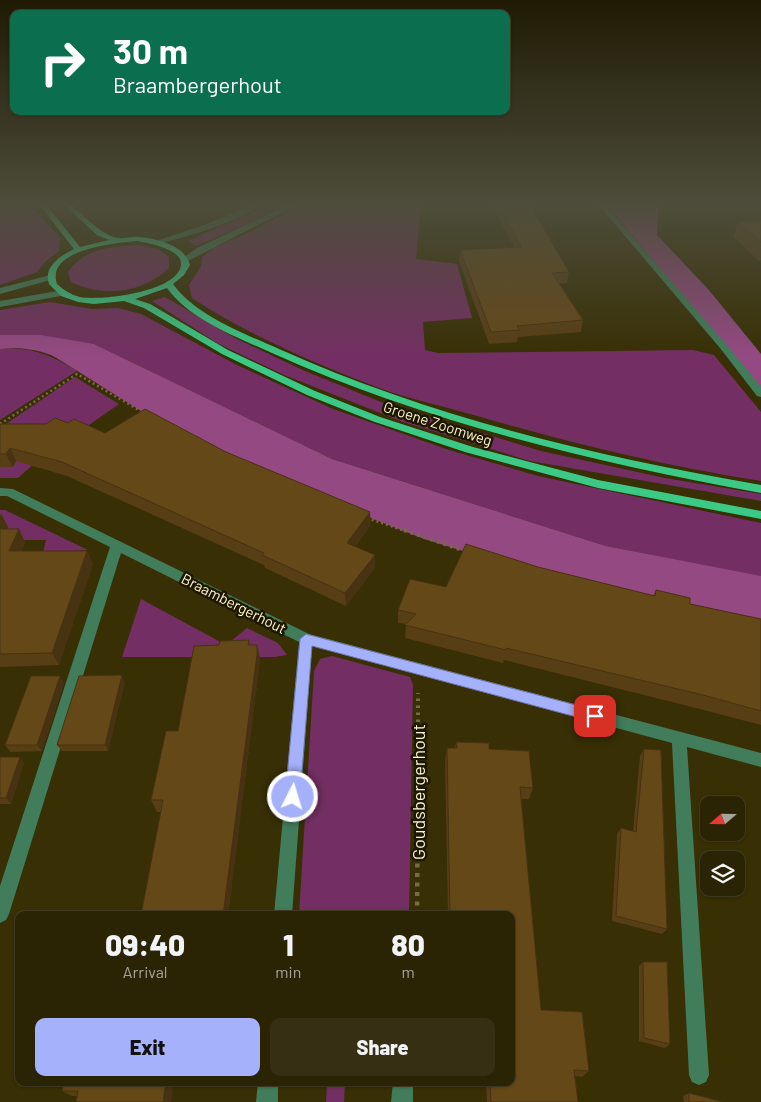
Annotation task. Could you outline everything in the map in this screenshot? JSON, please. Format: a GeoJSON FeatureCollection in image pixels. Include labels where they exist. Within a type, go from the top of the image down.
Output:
{"type":"FeatureCollection","features":[{"type":"Feature","properties":{"kind":"main road"},"geometry":{"type":"LineString","coordinates":[[71,254],[62,259],[54,268],[51,277],[53,286],[63,293],[80,299],[94,300],[126,299],[150,293],[169,284],[179,276],[184,268],[185,260],[182,254]]}},
{"type":"Feature","properties":{"kind":"main road","name":"Groene Zoomweg"},"geometry":{"type":"LineString","coordinates":[[169,284],[179,298],[228,329],[314,370],[419,409],[548,446],[671,474],[761,490]]}},
{"type":"Feature","properties":{"kind":"main road","name":"Groene Zoomweg"},"geometry":{"type":"LineString","coordinates":[[126,299],[147,306],[225,352],[312,393],[376,419],[469,450],[598,484],[761,515]]}},
{"type":"Feature","properties":{"kind":"street"},"geometry":{"type":"LineString","coordinates":[[185,260],[193,254]]}},
{"type":"Feature","properties":{"kind":"street"},"geometry":{"type":"LineString","coordinates":[[644,254],[761,394]]}},
{"type":"Feature","properties":{"kind":"street"},"geometry":{"type":"LineString","coordinates":[[0,291],[51,277]]}},
{"type":"Feature","properties":{"kind":"street"},"geometry":{"type":"LineString","coordinates":[[0,304],[63,293]]}},
{"type":"Feature","properties":{"kind":"street","name":"Braambergerhout"},"geometry":{"type":"LineString","coordinates":[[0,492],[9,492],[306,639],[761,760]]}},
{"type":"Feature","properties":{"kind":"street"},"geometry":{"type":"LineString","coordinates":[[0,914],[116,545]]}},
{"type":"Feature","properties":{"kind":"street"},"geometry":{"type":"LineString","coordinates":[[283,911],[306,639]]}},
{"type":"Feature","properties":{"kind":"street"},"geometry":{"type":"LineString","coordinates":[[679,738],[699,1074]]}},
{"type":"Feature","properties":{"kind":"street"},"geometry":{"type":"LineString","coordinates":[[267,1102],[268,1086]]}},
{"type":"Feature","properties":{"kind":"street"},"geometry":{"type":"LineString","coordinates":[[402,1086],[402,1102]]}},
{"type":"Feature","properties":{"kind":"path"},"geometry":{"type":"LineString","coordinates":[[0,424],[77,374],[148,415]]}},
{"type":"Feature","properties":{"kind":"path"},"geometry":{"type":"LineString","coordinates":[[363,516],[473,553]]}},
{"type":"Feature","properties":{"kind":"path","name":"Goudsbergerhout"},"geometry":{"type":"LineString","coordinates":[[418,669],[418,911]]}},
{"type":"Feature","properties":{"kind":"shaded area"},"geometry":{"type":"Polygon","coordinates":[[[0,254],[55,254],[37,272],[0,285],[0,254]]]}},
{"type":"Feature","properties":{"kind":"shaded area"},"geometry":{"type":"Polygon","coordinates":[[[88,254],[165,254],[169,257],[169,268],[159,276],[135,288],[110,291],[97,290],[71,282],[68,272],[88,254]]]}},
{"type":"Feature","properties":{"kind":"shaded area"},"geometry":{"type":"Polygon","coordinates":[[[205,254],[416,254],[416,259],[457,264],[472,318],[423,322],[425,350],[438,353],[693,350],[714,355],[761,412],[761,481],[655,461],[585,445],[417,400],[379,388],[331,369],[260,337],[192,298],[189,285],[201,266],[202,257],[205,254]]]}},
{"type":"Feature","properties":{"kind":"shaded area"},"geometry":{"type":"Polygon","coordinates":[[[648,254],[675,254],[708,289],[761,354],[761,388],[648,254]]]}},
{"type":"Feature","properties":{"kind":"shaded area"},"geometry":{"type":"Polygon","coordinates":[[[165,297],[235,338],[305,371],[381,402],[541,451],[665,478],[761,494],[761,501],[530,461],[403,422],[284,375],[217,343],[152,301],[165,297]]]}},
{"type":"Feature","properties":{"kind":"shaded area"},"geometry":{"type":"Polygon","coordinates":[[[50,302],[92,309],[118,308],[141,314],[237,365],[333,409],[449,450],[538,476],[761,523],[761,577],[606,546],[332,459],[94,344],[0,335],[0,310],[50,302]]]}},
{"type":"Feature","properties":{"kind":"shaded area"},"geometry":{"type":"Polygon","coordinates":[[[0,335],[40,335],[94,344],[332,459],[606,546],[761,576],[761,626],[521,569],[424,539],[305,492],[149,416],[55,357],[28,349],[0,349],[0,335]]]}},
{"type":"Feature","properties":{"kind":"shaded area"},"geometry":{"type":"Polygon","coordinates":[[[0,349],[31,350],[59,360],[77,371],[0,420],[0,349]]]}},
{"type":"Feature","properties":{"kind":"shaded area"},"geometry":{"type":"Polygon","coordinates":[[[75,377],[119,404],[36,462],[18,478],[0,478],[0,428],[75,377]]]}},
{"type":"Feature","properties":{"kind":"shaded area"},"geometry":{"type":"Polygon","coordinates":[[[0,510],[5,510],[88,550],[43,553],[46,540],[0,540],[0,510]]]}},
{"type":"Feature","properties":{"kind":"shaded area"},"geometry":{"type":"Polygon","coordinates":[[[141,599],[226,645],[247,628],[278,643],[287,655],[275,657],[122,657],[141,599]]]}},
{"type":"Feature","properties":{"kind":"shaded area"},"geometry":{"type":"Polygon","coordinates":[[[332,656],[410,677],[413,685],[409,911],[299,911],[314,671],[320,659],[332,656]]]}},
{"type":"Feature","properties":{"kind":"shaded area"},"geometry":{"type":"Polygon","coordinates":[[[327,1086],[345,1086],[344,1102],[326,1102],[327,1086]]]}},
{"type":"Feature","properties":{"kind":"building"},"geometry":{"type":"Polygon","coordinates":[[[462,254],[559,254],[569,272],[552,273],[583,320],[517,326],[519,330],[491,332],[462,254]]]}},
{"type":"Feature","properties":{"kind":"building"},"geometry":{"type":"Polygon","coordinates":[[[145,409],[226,452],[370,512],[347,543],[375,555],[345,593],[262,555],[264,553],[62,462],[10,448],[6,454],[0,454],[0,424],[46,424],[55,418],[68,423],[74,419],[105,433],[145,409]]]}},
{"type":"Feature","properties":{"kind":"building"},"geometry":{"type":"Polygon","coordinates":[[[0,529],[19,529],[9,551],[87,551],[52,653],[0,654],[0,529]]]}},
{"type":"Feature","properties":{"kind":"building"},"geometry":{"type":"Polygon","coordinates":[[[466,544],[538,567],[655,596],[656,590],[690,598],[690,604],[761,619],[761,711],[703,695],[405,625],[416,614],[398,610],[410,579],[446,587],[466,544]]]}},
{"type":"Feature","properties":{"kind":"building"},"geometry":{"type":"Polygon","coordinates":[[[249,640],[248,645],[257,645],[224,911],[142,911],[163,800],[151,800],[166,731],[178,731],[194,646],[219,645],[220,641],[249,640]]]}},
{"type":"Feature","properties":{"kind":"building"},"geometry":{"type":"Polygon","coordinates":[[[122,675],[105,745],[57,745],[79,676],[122,675]]]}},
{"type":"Feature","properties":{"kind":"building"},"geometry":{"type":"Polygon","coordinates":[[[31,676],[60,676],[37,745],[5,745],[31,676]]]}},
{"type":"Feature","properties":{"kind":"building"},"geometry":{"type":"Polygon","coordinates":[[[456,742],[489,743],[489,749],[529,751],[533,788],[520,787],[541,1010],[582,1012],[589,1071],[574,1070],[578,1102],[491,1102],[490,1086],[515,1086],[515,911],[450,911],[447,748],[457,748],[456,742]]]}},
{"type":"Feature","properties":{"kind":"building"},"geometry":{"type":"Polygon","coordinates":[[[644,749],[661,750],[667,929],[616,916],[621,828],[636,832],[644,749]]]}},
{"type":"Feature","properties":{"kind":"building"},"geometry":{"type":"Polygon","coordinates":[[[0,757],[20,757],[6,798],[0,798],[0,757]]]}},
{"type":"Feature","properties":{"kind":"building"},"geometry":{"type":"Polygon","coordinates":[[[643,962],[667,962],[670,1044],[644,1038],[643,962]]]}},
{"type":"Feature","properties":{"kind":"building"},"geometry":{"type":"Polygon","coordinates":[[[63,1086],[165,1086],[163,1102],[76,1102],[78,1091],[62,1091],[63,1086]]]}},
{"type":"Feature","properties":{"kind":"building"},"geometry":{"type":"Polygon","coordinates":[[[689,1093],[723,1102],[689,1102],[689,1093]]]}},
{"type":"Feature","properties":{"kind":"route"},"geometry":{"type":"LineString","coordinates":[[293,797],[306,639],[595,716]]}}]}
